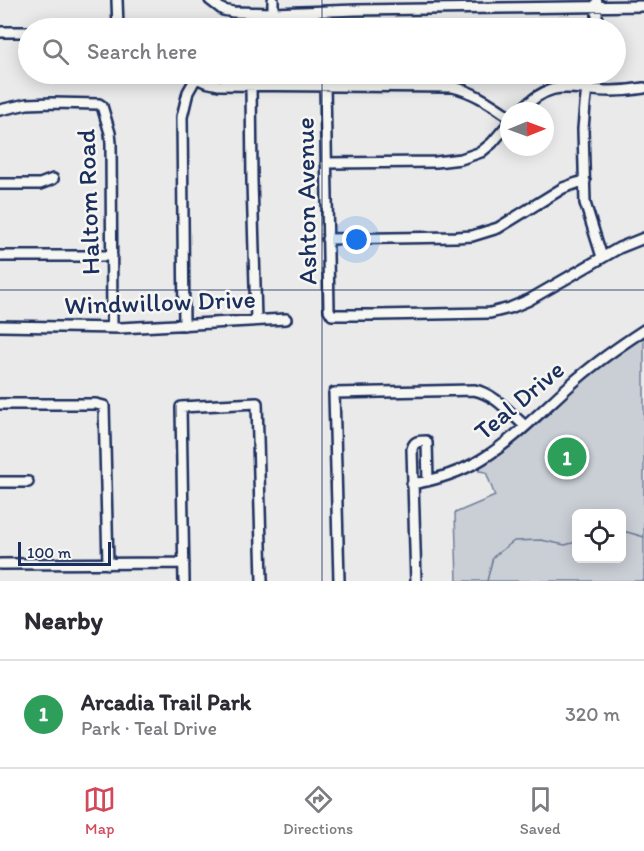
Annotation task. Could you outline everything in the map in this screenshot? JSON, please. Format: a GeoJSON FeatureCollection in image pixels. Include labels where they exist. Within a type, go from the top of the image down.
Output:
{"type":"FeatureCollection","features":[{"type":"Feature","properties":{"kind":"street"},"geometry":{"type":"LineString","coordinates":[[117,0],[118,18]]}},
{"type":"Feature","properties":{"kind":"street"},"geometry":{"type":"LineString","coordinates":[[210,0],[223,10],[273,13],[357,5],[597,3],[644,6]]}},
{"type":"Feature","properties":{"kind":"street"},"geometry":{"type":"LineString","coordinates":[[273,0],[273,13]]}},
{"type":"Feature","properties":{"kind":"street"},"geometry":{"type":"LineString","coordinates":[[0,32],[18,32]]}},
{"type":"Feature","properties":{"kind":"street"},"geometry":{"type":"LineString","coordinates":[[184,325],[182,117],[190,84]]}},
{"type":"Feature","properties":{"kind":"street"},"geometry":{"type":"LineString","coordinates":[[216,84],[453,87],[465,90],[500,110]]}},
{"type":"Feature","properties":{"kind":"street"},"geometry":{"type":"LineString","coordinates":[[589,84],[583,129],[586,208],[602,257],[644,238]]}},
{"type":"Feature","properties":{"kind":"street"},"geometry":{"type":"LineString","coordinates":[[251,85],[256,320]]}},
{"type":"Feature","properties":{"kind":"street","name":"Ashton Avenue"},"geometry":{"type":"LineString","coordinates":[[325,85],[329,310],[333,315],[490,313],[529,300],[602,257]]}},
{"type":"Feature","properties":{"kind":"street"},"geometry":{"type":"LineString","coordinates":[[529,102],[547,91],[569,87],[611,91],[644,88]]}},
{"type":"Feature","properties":{"kind":"street","name":"Haltom Road"},"geometry":{"type":"LineString","coordinates":[[0,110],[27,104],[52,103],[99,104],[102,106],[111,143],[112,328]]}},
{"type":"Feature","properties":{"kind":"street"},"geometry":{"type":"LineString","coordinates":[[326,163],[436,162],[461,159],[487,147],[500,134]]}},
{"type":"Feature","properties":{"kind":"street"},"geometry":{"type":"LineString","coordinates":[[0,184],[40,184],[53,179]]}},
{"type":"Feature","properties":{"kind":"street"},"geometry":{"type":"LineString","coordinates":[[327,239],[456,237],[478,234],[498,228],[562,188],[585,181]]}},
{"type":"Feature","properties":{"kind":"street"},"geometry":{"type":"LineString","coordinates":[[0,256],[112,256]]}},
{"type":"Feature","properties":{"kind":"street","name":"Windwillow Drive"},"geometry":{"type":"LineString","coordinates":[[0,326],[112,328],[286,319]]}},
{"type":"Feature","properties":{"kind":"street","name":"Teal Drive"},"geometry":{"type":"LineString","coordinates":[[412,484],[428,481],[481,460],[525,426],[578,378],[644,330]]}},
{"type":"Feature","properties":{"kind":"street"},"geometry":{"type":"LineString","coordinates":[[339,581],[334,393],[481,391],[496,400],[525,426]]}},
{"type":"Feature","properties":{"kind":"street"},"geometry":{"type":"LineString","coordinates":[[184,581],[181,407],[257,403],[262,581]]}},
{"type":"Feature","properties":{"kind":"street"},"geometry":{"type":"LineString","coordinates":[[0,404],[96,404],[104,406],[108,564]]}},
{"type":"Feature","properties":{"kind":"street"},"geometry":{"type":"LineString","coordinates":[[416,581],[412,484],[413,445],[420,441],[428,443],[428,481]]}},
{"type":"Feature","properties":{"kind":"street"},"geometry":{"type":"LineString","coordinates":[[0,482],[28,482]]}},
{"type":"Feature","properties":{"kind":"street"},"geometry":{"type":"LineString","coordinates":[[0,564],[184,563]]}},
{"type":"Feature","properties":{"kind":"shaded area"},"geometry":{"type":"Polygon","coordinates":[[[644,337],[644,581],[457,581],[455,513],[495,496],[486,472],[479,471],[478,465],[503,448],[619,351],[644,337]]]}},
{"type":"Feature","properties":{"kind":"waterway"},"geometry":{"type":"LineString","coordinates":[[626,532],[644,537]]}},
{"type":"Feature","properties":{"kind":"waterway"},"geometry":{"type":"LineString","coordinates":[[487,581],[493,557],[514,541],[541,540],[565,545],[572,543]]}},
{"type":"Feature","properties":{"kind":"place","name":"Arcadia Trail Park"},"geometry":{"type":"Point","coordinates":[567,457]}}]}
